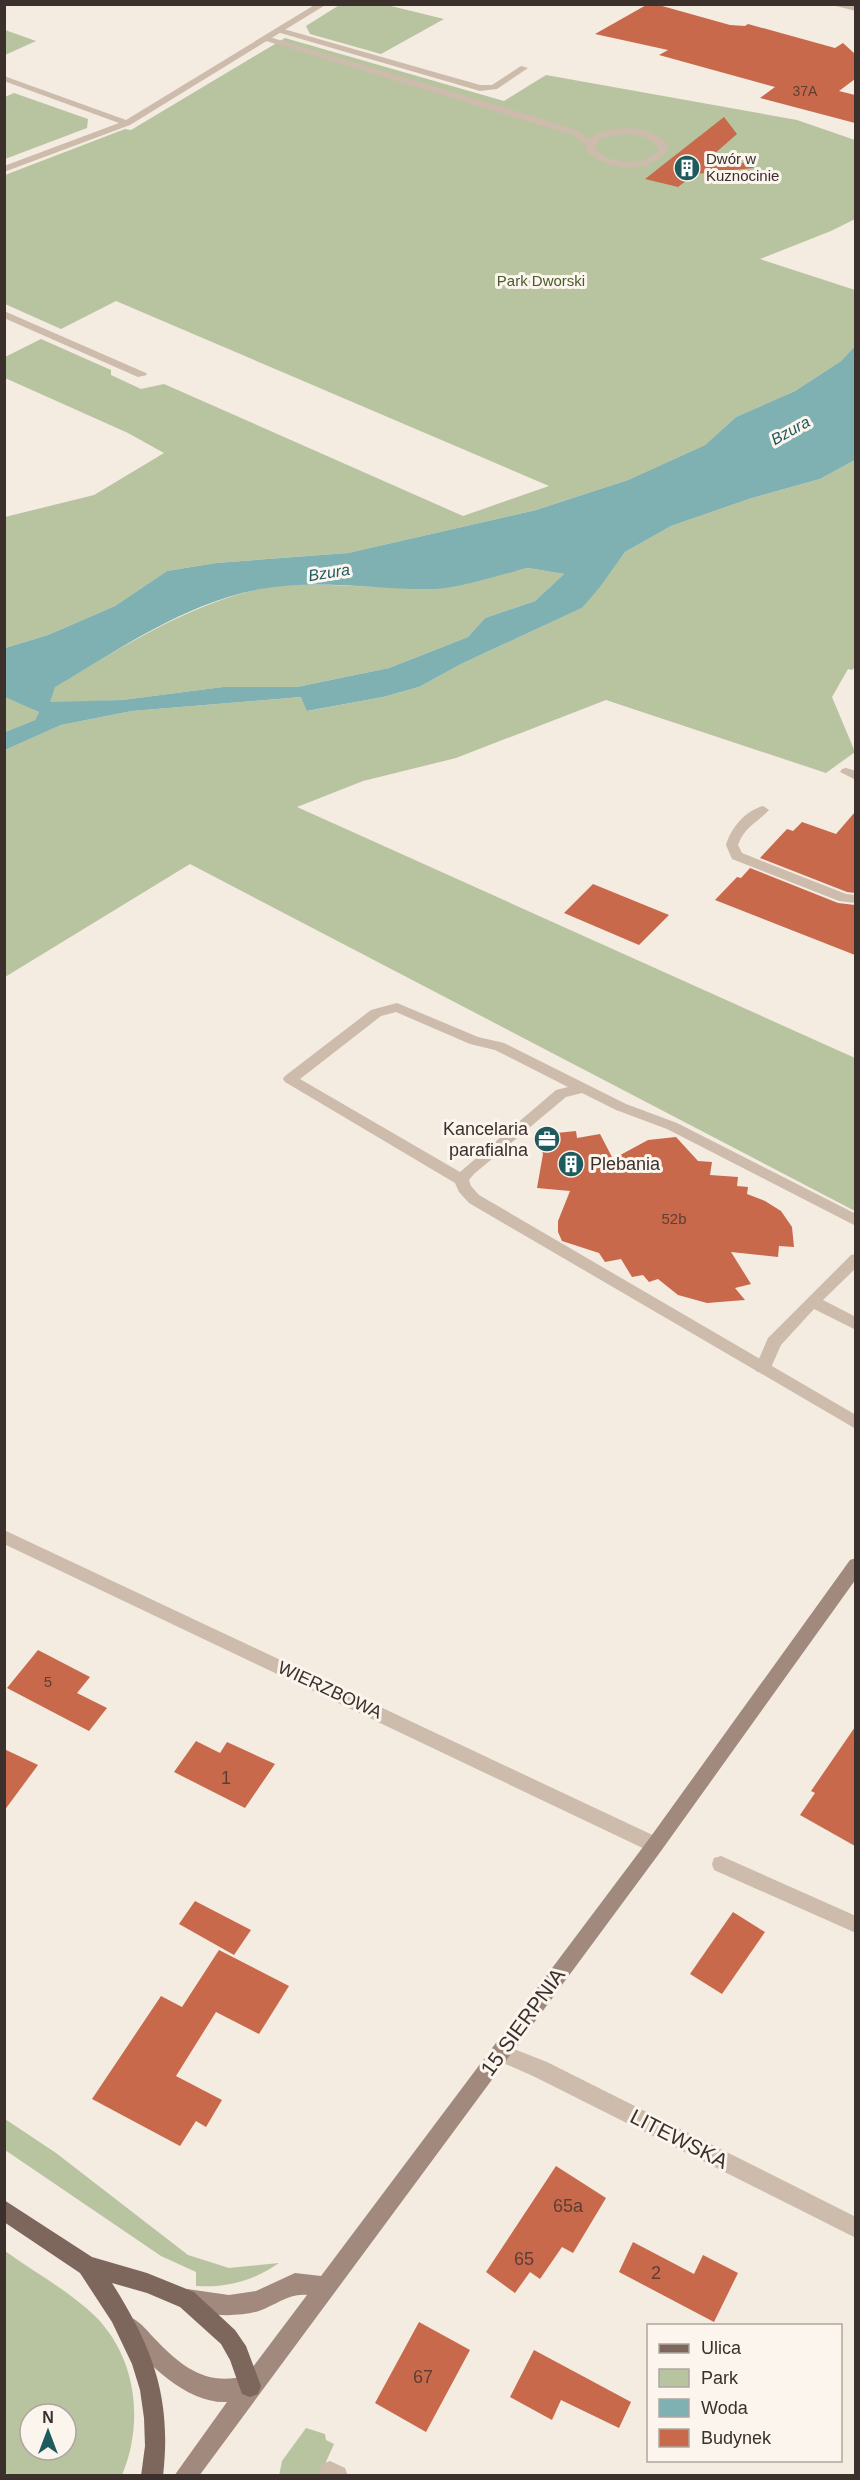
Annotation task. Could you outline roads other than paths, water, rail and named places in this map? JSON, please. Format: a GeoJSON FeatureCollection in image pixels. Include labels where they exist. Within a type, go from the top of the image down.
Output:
{"type":"FeatureCollection","features":[{"type":"Feature","properties":{"kind":"main road"},"geometry":{"type":"LineString","coordinates":[[4,2210],[87,2266],[147,2283],[187,2299],[228,2337],[238,2354],[250,2386]]}},
{"type":"Feature","properties":{"kind":"main road"},"geometry":{"type":"LineString","coordinates":[[87,2266],[132,2337],[148,2377],[155,2421],[152,2475]]}},
{"type":"Feature","properties":{"kind":"street"},"geometry":{"type":"LineString","coordinates":[[4,169],[127,123],[323,4]]}},
{"type":"Feature","properties":{"kind":"street"},"geometry":{"type":"LineString","coordinates":[[838,4],[855,9]]}},
{"type":"Feature","properties":{"kind":"street"},"geometry":{"type":"LineString","coordinates":[[280,30],[480,88],[494,87],[524,68]]}},
{"type":"Feature","properties":{"kind":"street"},"geometry":{"type":"LineString","coordinates":[[266,38],[578,134],[602,135],[625,131],[649,135],[663,144],[665,149],[655,159],[634,164],[600,158],[589,149],[590,144]]}},
{"type":"Feature","properties":{"kind":"street"},"geometry":{"type":"LineString","coordinates":[[4,78],[127,123]]}},
{"type":"Feature","properties":{"kind":"street"},"geometry":{"type":"LineString","coordinates":[[578,134],[590,144]]}},
{"type":"Feature","properties":{"kind":"street"},"geometry":{"type":"LineString","coordinates":[[590,144],[602,135]]}},
{"type":"Feature","properties":{"kind":"street"},"geometry":{"type":"LineString","coordinates":[[4,314],[142,375]]}},
{"type":"Feature","properties":{"kind":"street"},"geometry":{"type":"LineString","coordinates":[[763,810],[743,823],[735,833],[732,846],[737,856],[844,898],[855,899]]}},
{"type":"Feature","properties":{"kind":"street"},"geometry":{"type":"LineString","coordinates":[[855,1221],[672,1126],[621,1107],[499,1046],[476,1041],[397,1007],[376,1012],[290,1079],[462,1180],[464,1188],[474,1199],[855,1423]]}},
{"type":"Feature","properties":{"kind":"street"},"geometry":{"type":"LineString","coordinates":[[462,1180],[469,1170],[561,1093],[584,1088]]}},
{"type":"Feature","properties":{"kind":"street"},"geometry":{"type":"LineString","coordinates":[[763,1368],[774,1342],[855,1259]]}},
{"type":"Feature","properties":{"kind":"street"},"geometry":{"type":"LineString","coordinates":[[812,1301],[855,1324]]}},
{"type":"Feature","properties":{"kind":"street","name":"WIERZBOWA"},"geometry":{"type":"LineString","coordinates":[[4,1536],[655,1845]]}},
{"type":"Feature","properties":{"kind":"street","name":"15 SIERPNIA"},"geometry":{"type":"LineString","coordinates":[[185,2475],[655,1845],[855,1565]]}},
{"type":"Feature","properties":{"kind":"street"},"geometry":{"type":"LineString","coordinates":[[721,1864],[855,1925]]}},
{"type":"Feature","properties":{"kind":"street","name":"LITEWSKA"},"geometry":{"type":"LineString","coordinates":[[501,2053],[540,2068],[855,2228]]}},
{"type":"Feature","properties":{"kind":"street"},"geometry":{"type":"LineString","coordinates":[[187,2299],[229,2305],[257,2301],[296,2283],[326,2287]]}},
{"type":"Feature","properties":{"kind":"street"},"geometry":{"type":"LineString","coordinates":[[120,2316],[150,2350],[180,2375],[220,2392],[250,2386]]}},
{"type":"Feature","properties":{"kind":"water","name":"Bzura"},"geometry":{"type":"Polygon","coordinates":[[[855,346],[855,460],[820,479],[749,499],[671,526],[625,552],[582,608],[461,664],[419,687],[383,697],[307,711],[301,697],[132,711],[61,725],[5,750],[5,732],[35,720],[39,712],[5,697],[5,648],[48,635],[115,606],[167,571],[216,563],[348,553],[536,510],[628,480],[705,445],[736,417],[795,391],[841,361],[855,346]],[[528,568],[435,589],[309,584],[267,588],[238,594],[183,614],[157,627],[55,687],[50,702],[122,700],[223,687],[297,687],[389,668],[468,637],[485,618],[535,601],[564,574],[528,568]]]}},
{"type":"Feature","properties":{"kind":"place","name":"Dwór w Kuznocinie"},"geometry":{"type":"Point","coordinates":[687,168]}},
{"type":"Feature","properties":{"kind":"place","name":"Kancelaria parafialna"},"geometry":{"type":"Point","coordinates":[547,1139]}},
{"type":"Feature","properties":{"kind":"place","name":"Plebania"},"geometry":{"type":"Point","coordinates":[571,1164]}},
{"type":"Feature","properties":{"kind":"park label","name":"Park Dworski"},"geometry":{"type":"Point","coordinates":[541,281]}}]}
